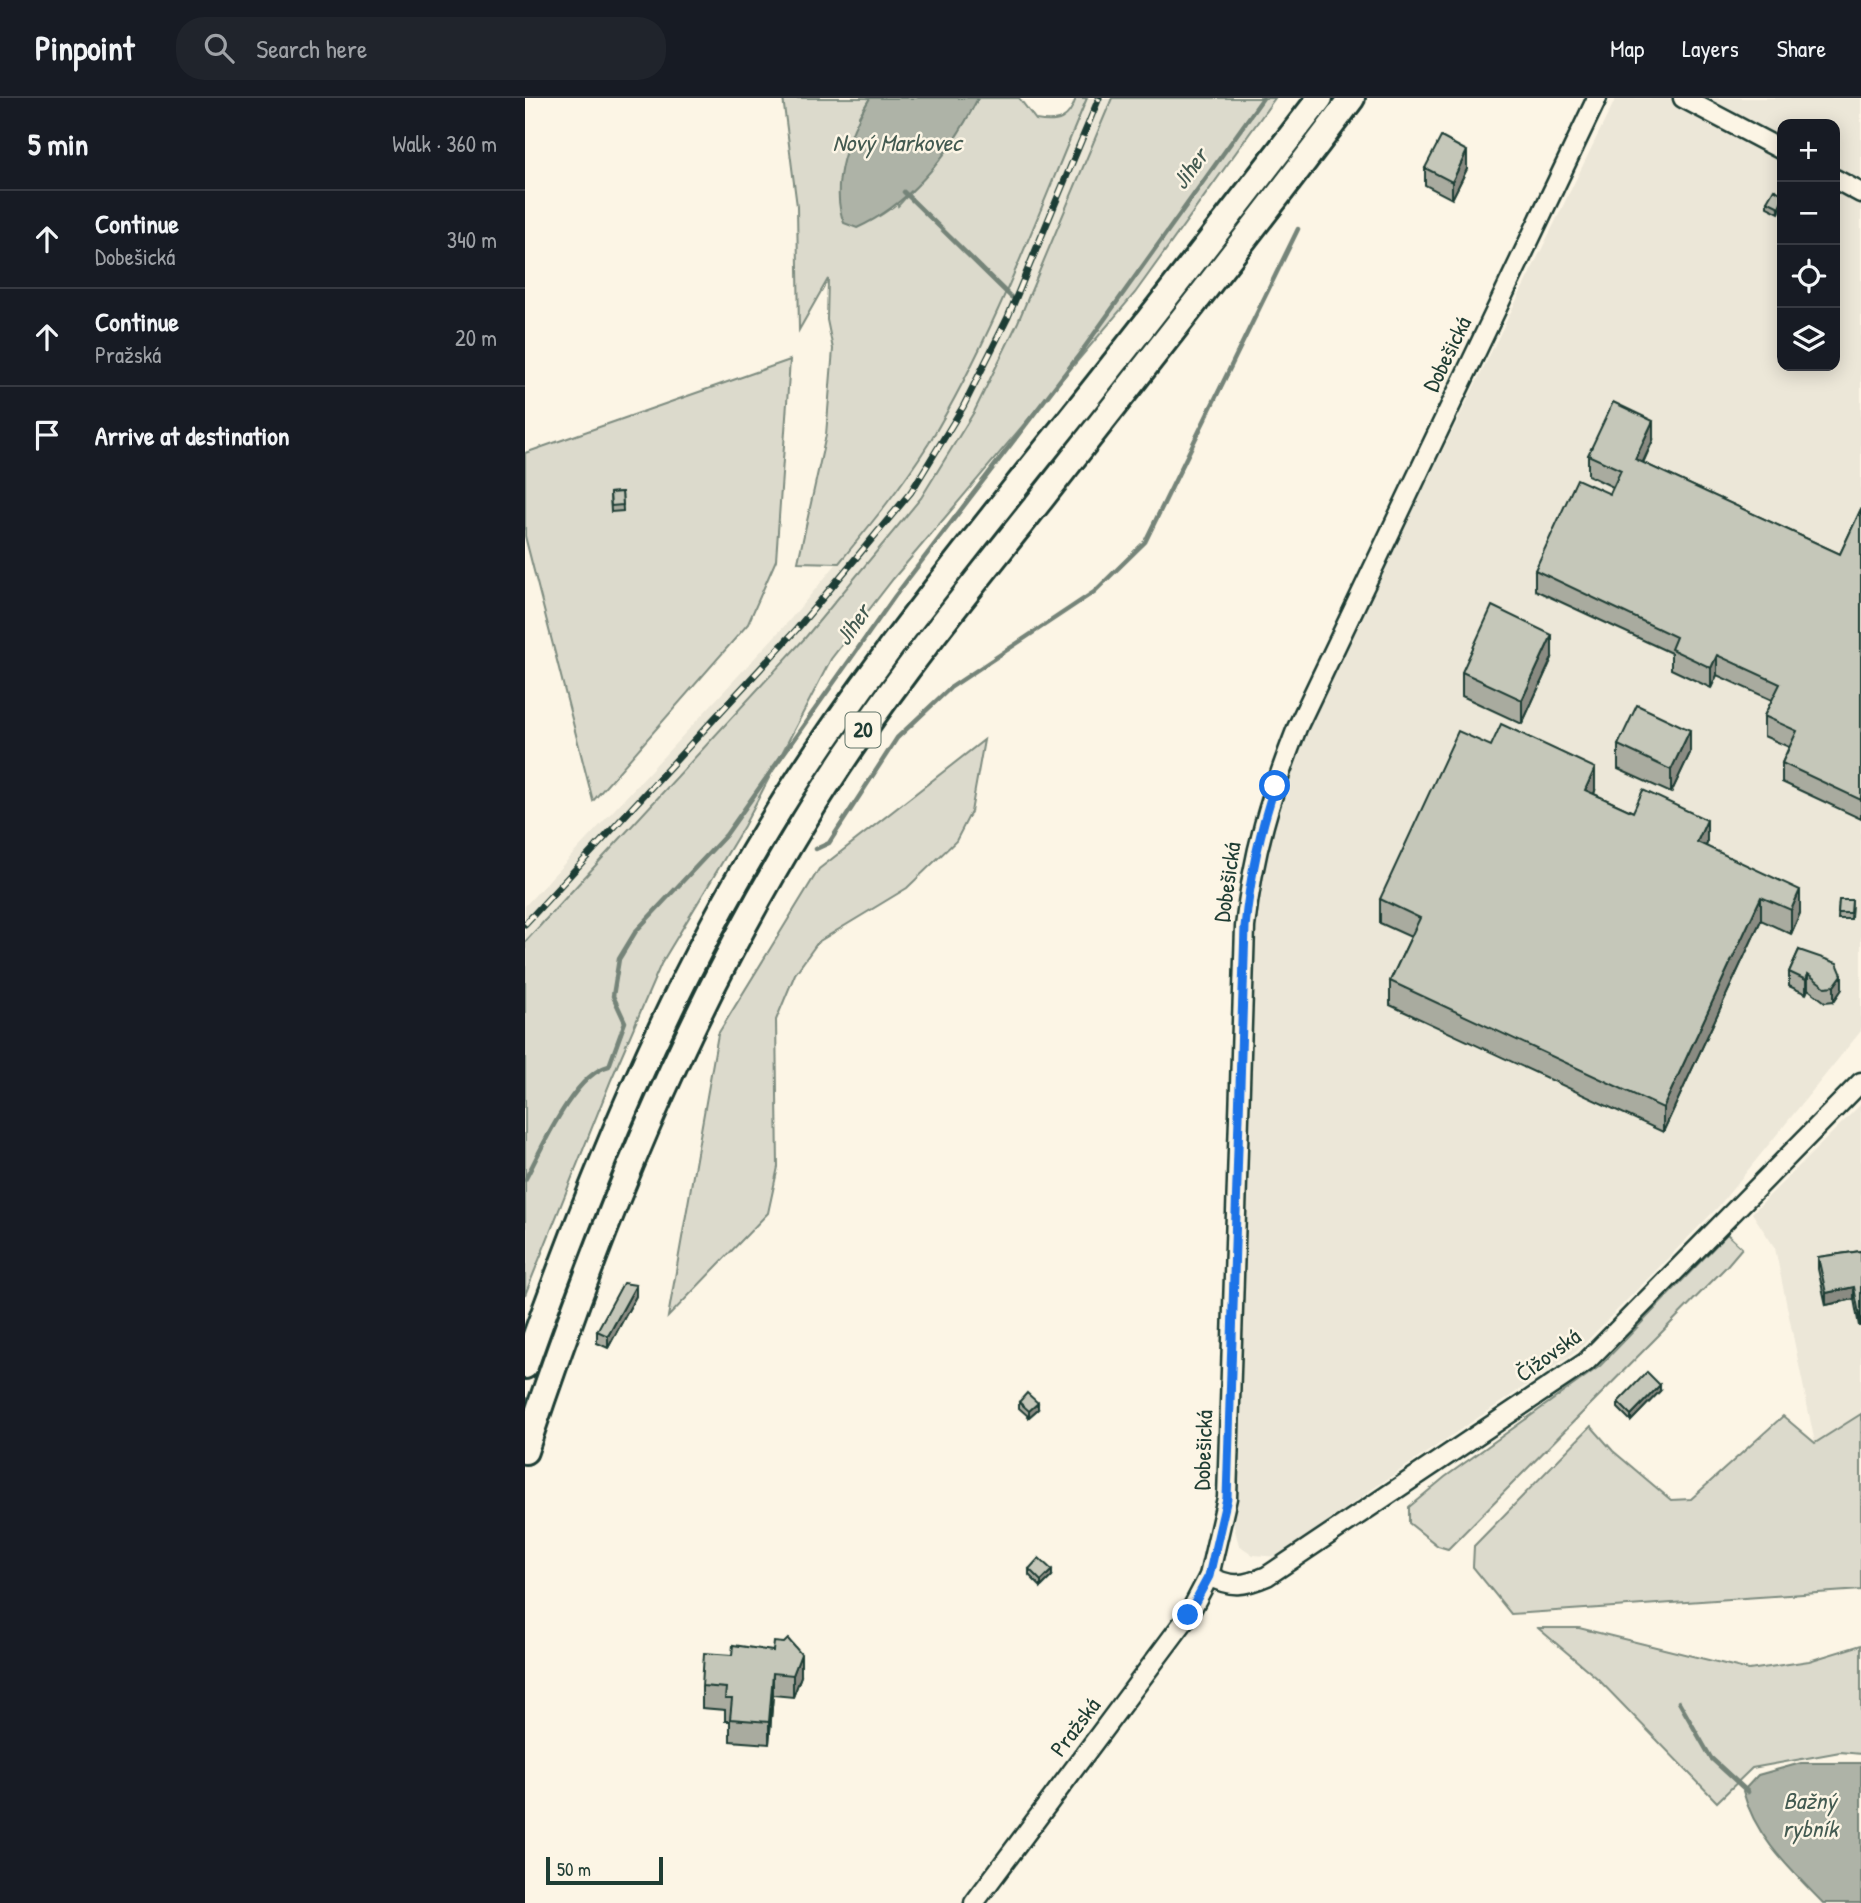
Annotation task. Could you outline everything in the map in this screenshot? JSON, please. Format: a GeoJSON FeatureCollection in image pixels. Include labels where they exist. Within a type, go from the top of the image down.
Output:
{"type":"FeatureCollection","features":[{"type":"Feature","properties":{"kind":"highway","name":"20"},"geometry":{"type":"LineString","coordinates":[[525,1366],[605,1152],[653,1043],[705,939],[768,828],[834,725],[902,632],[1163,302],[1320,98]]}},
{"type":"Feature","properties":{"kind":"highway","name":"20"},"geometry":{"type":"LineString","coordinates":[[525,1451],[628,1168],[671,1068],[732,946],[804,820],[856,740],[971,587],[1352,98]]}},
{"type":"Feature","properties":{"kind":"street","name":"Dobešická"},"geometry":{"type":"LineString","coordinates":[[1209,1576],[1227,1498],[1245,927],[1250,876],[1260,830],[1302,716],[1597,98]]}},
{"type":"Feature","properties":{"kind":"street"},"geometry":{"type":"LineString","coordinates":[[1683,98],[1777,147]]}},
{"type":"Feature","properties":{"kind":"street"},"geometry":{"type":"LineString","coordinates":[[1840,181],[1861,192]]}},
{"type":"Feature","properties":{"kind":"street","name":"Čížovská"},"geometry":{"type":"LineString","coordinates":[[1209,1576],[1226,1585],[1238,1586],[1275,1572],[1586,1362],[1861,1082]]}},
{"type":"Feature","properties":{"kind":"street","name":"Pražská"},"geometry":{"type":"LineString","coordinates":[[974,1903],[1168,1645],[1209,1576]]}},
{"type":"Feature","properties":{"kind":"shaded area"},"geometry":{"type":"Polygon","coordinates":[[[783,98],[870,98],[859,116],[898,206],[942,155],[978,98],[1019,98],[1036,120],[1056,121],[1066,116],[1076,98],[1087,98],[995,317],[952,402],[908,474],[839,563],[798,562],[826,435],[833,349],[827,320],[828,279],[799,330],[797,206],[783,98]]]}},
{"type":"Feature","properties":{"kind":"shaded area"},"geometry":{"type":"Polygon","coordinates":[[[1087,98],[1112,98],[1018,322],[974,412],[921,498],[805,638],[525,942],[525,906],[788,622],[902,485],[953,401],[997,312],[1087,98]]]}},
{"type":"Feature","properties":{"kind":"shaded area"},"geometry":{"type":"Polygon","coordinates":[[[1112,98],[1275,98],[1135,293],[893,579],[831,659],[744,826],[661,964],[611,1080],[525,1295],[525,942],[805,638],[921,498],[974,412],[1018,322],[1112,98]]]}},
{"type":"Feature","properties":{"kind":"shaded area"},"geometry":{"type":"Polygon","coordinates":[[[1616,98],[1861,98],[1861,1031],[1718,1207],[1577,1351],[1371,1490],[1279,1557],[1253,1555],[1239,1545],[1234,1527],[1253,928],[1259,874],[1269,833],[1307,733],[1351,637],[1616,98]]]}},
{"type":"Feature","properties":{"kind":"shaded area"},"geometry":{"type":"Polygon","coordinates":[[[790,360],[776,560],[748,624],[593,801],[525,536],[525,453],[790,360]]]}},
{"type":"Feature","properties":{"kind":"shaded area"},"geometry":{"type":"Polygon","coordinates":[[[984,740],[971,812],[956,841],[907,888],[818,942],[795,974],[776,1020],[778,1167],[768,1213],[668,1317],[718,1034],[819,869],[984,740]]]}},
{"type":"Feature","properties":{"kind":"shaded area"},"geometry":{"type":"Polygon","coordinates":[[[1861,1104],[1861,1414],[1815,1443],[1775,1248],[1752,1213],[1861,1104]]]}},
{"type":"Feature","properties":{"kind":"shaded area"},"geometry":{"type":"Polygon","coordinates":[[[1727,1234],[1742,1248],[1725,1268],[1448,1549],[1438,1546],[1409,1523],[1409,1507],[1445,1477],[1600,1366],[1727,1234]]]}},
{"type":"Feature","properties":{"kind":"shaded area"},"geometry":{"type":"Polygon","coordinates":[[[1861,1414],[1861,1590],[1511,1614],[1473,1567],[1474,1546],[1591,1426],[1613,1451],[1671,1500],[1691,1499],[1783,1416],[1815,1443],[1861,1414]]]}},
{"type":"Feature","properties":{"kind":"shaded area"},"geometry":{"type":"Polygon","coordinates":[[[1538,1628],[1579,1628],[1749,1670],[1809,1661],[1861,1645],[1861,1754],[1840,1752],[1752,1768],[1717,1802],[1597,1678],[1538,1628]]]}},
{"type":"Feature","properties":{"kind":"water","name":"Nový Markovec"},"geometry":{"type":"Polygon","coordinates":[[[870,98],[978,98],[956,137],[929,174],[896,204],[857,228],[844,223],[840,208],[840,176],[849,142],[870,98]]]}},
{"type":"Feature","properties":{"kind":"water","name":"Bažný rybník"},"geometry":{"type":"Polygon","coordinates":[[[1801,1763],[1861,1763],[1861,1903],[1823,1903],[1775,1852],[1749,1808],[1743,1791],[1758,1775],[1801,1763]]]}},
{"type":"Feature","properties":{"kind":"building"},"geometry":{"type":"Polygon","coordinates":[[[1441,137],[1467,151],[1452,182],[1425,168],[1441,137]]]}},
{"type":"Feature","properties":{"kind":"building"},"geometry":{"type":"Polygon","coordinates":[[[1774,189],[1777,191],[1777,206],[1767,201],[1774,189]]]}},
{"type":"Feature","properties":{"kind":"building"},"geometry":{"type":"Polygon","coordinates":[[[1613,402],[1653,421],[1635,459],[1840,554],[1861,509],[1861,800],[1782,763],[1797,731],[1764,716],[1780,684],[1717,655],[1711,668],[1671,649],[1676,637],[1535,570],[1577,479],[1610,494],[1621,470],[1588,455],[1613,402]]]}},
{"type":"Feature","properties":{"kind":"building"},"geometry":{"type":"Polygon","coordinates":[[[622,492],[623,505],[611,506],[610,493],[622,492]]]}},
{"type":"Feature","properties":{"kind":"building"},"geometry":{"type":"Polygon","coordinates":[[[1492,606],[1552,635],[1522,700],[1462,672],[1492,606]]]}},
{"type":"Feature","properties":{"kind":"building"},"geometry":{"type":"Polygon","coordinates":[[[1637,705],[1690,730],[1671,770],[1618,745],[1637,705]]]}},
{"type":"Feature","properties":{"kind":"building"},"geometry":{"type":"Polygon","coordinates":[[[1501,724],[1595,768],[1585,790],[1633,812],[1643,790],[1707,820],[1697,842],[1800,890],[1791,910],[1761,897],[1663,1108],[1390,981],[1420,918],[1380,899],[1458,731],[1491,746],[1501,724]]]}},
{"type":"Feature","properties":{"kind":"building"},"geometry":{"type":"Polygon","coordinates":[[[1839,900],[1852,900],[1851,913],[1838,913],[1839,900]]]}},
{"type":"Feature","properties":{"kind":"building"},"geometry":{"type":"Polygon","coordinates":[[[1799,950],[1837,963],[1842,975],[1834,986],[1825,987],[1808,974],[1806,980],[1789,972],[1799,950]]]}},
{"type":"Feature","properties":{"kind":"building"},"geometry":{"type":"Polygon","coordinates":[[[1861,1251],[1859,1314],[1854,1287],[1826,1293],[1818,1257],[1861,1251]]]}},
{"type":"Feature","properties":{"kind":"building"},"geometry":{"type":"Polygon","coordinates":[[[623,1283],[636,1285],[608,1336],[597,1331],[623,1283]]]}},
{"type":"Feature","properties":{"kind":"building"},"geometry":{"type":"Polygon","coordinates":[[[1647,1372],[1660,1385],[1631,1415],[1618,1402],[1647,1372]]]}},
{"type":"Feature","properties":{"kind":"building"},"geometry":{"type":"Polygon","coordinates":[[[1027,1393],[1038,1403],[1029,1411],[1019,1402],[1027,1393]]]}},
{"type":"Feature","properties":{"kind":"building"},"geometry":{"type":"Polygon","coordinates":[[[1039,1558],[1052,1570],[1041,1581],[1029,1569],[1039,1558]]]}},
{"type":"Feature","properties":{"kind":"building"},"geometry":{"type":"Polygon","coordinates":[[[788,1639],[801,1654],[793,1675],[773,1673],[769,1722],[730,1719],[732,1699],[725,1699],[726,1688],[702,1686],[704,1653],[732,1655],[733,1645],[773,1651],[774,1642],[784,1643],[788,1639]]]}},
{"type":"Feature","properties":{"kind":"waterway","name":"Jiher"},"geometry":{"type":"LineString","coordinates":[[525,1180],[572,1097],[596,1072],[609,1066],[625,1022],[613,996],[619,959],[636,931],[726,835],[895,596],[1079,355],[1263,98]]}},
{"type":"Feature","properties":{"kind":"waterway"},"geometry":{"type":"LineString","coordinates":[[904,192],[1011,297]]}},
{"type":"Feature","properties":{"kind":"waterway"},"geometry":{"type":"LineString","coordinates":[[816,849],[829,843],[897,738],[950,688],[1094,592],[1145,542],[1298,229]]}},
{"type":"Feature","properties":{"kind":"waterway"},"geometry":{"type":"LineString","coordinates":[[1679,1702],[1711,1758],[1748,1792]]}},
{"type":"Feature","properties":{"kind":"railway"},"geometry":{"type":"LineString","coordinates":[[525,924],[796,630],[911,492],[963,407],[1008,317],[1099,98]]}},
{"type":"Feature","properties":{"kind":"route"},"geometry":{"type":"LineString","coordinates":[[1188,1615],[1209,1576],[1227,1498],[1245,927],[1250,876],[1260,830],[1275,786]]}}]}
